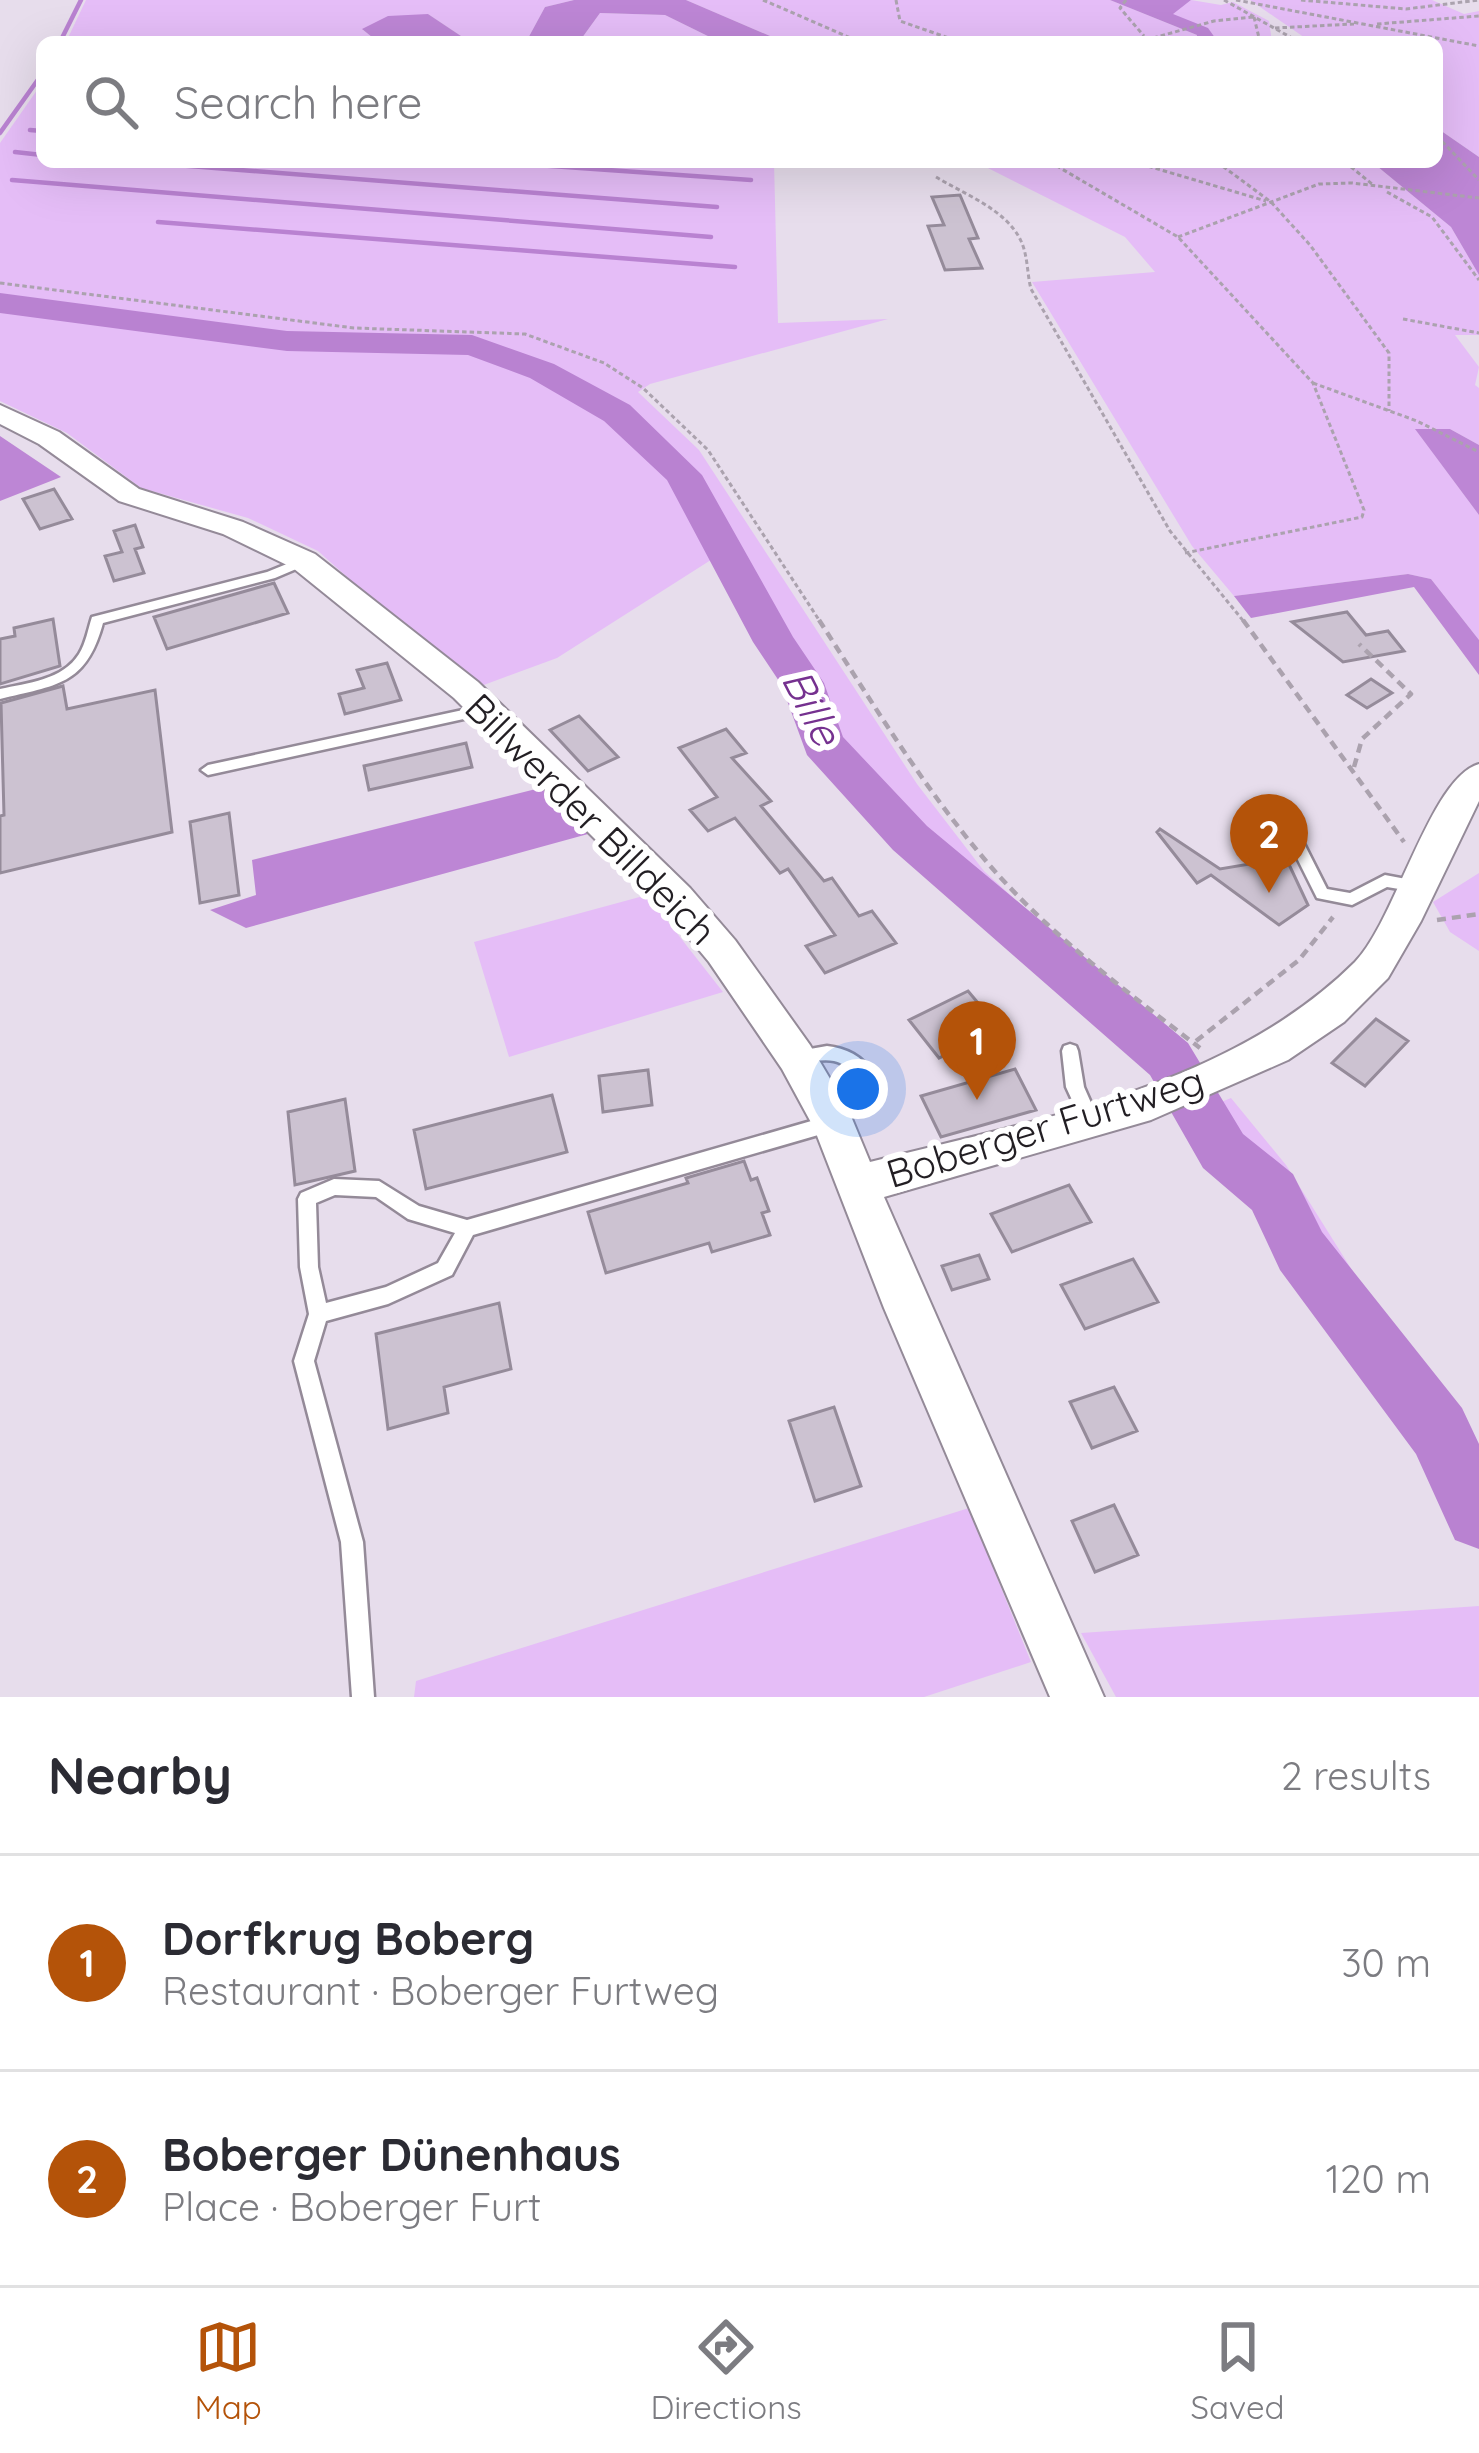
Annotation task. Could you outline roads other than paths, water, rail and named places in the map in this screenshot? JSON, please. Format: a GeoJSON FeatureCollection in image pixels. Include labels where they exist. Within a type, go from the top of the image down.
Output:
{"type":"FeatureCollection","features":[{"type":"Feature","properties":{"kind":"street","name":"Billwerder Billdeich"},"geometry":{"type":"LineString","coordinates":[[0,413],[49,438],[129,495],[233,528],[304,561],[487,710],[677,898],[722,951],[796,1058],[833,1122],[907,1308],[1078,1697]]}},
{"type":"Feature","properties":{"kind":"street","name":"Boberger Furtweg"},"geometry":{"type":"LineString","coordinates":[[860,1184],[1090,1121],[1162,1096],[1208,1065],[1299,1034],[1350,994],[1404,923],[1422,879],[1479,776]]}},
{"type":"Feature","properties":{"kind":"lane"},"geometry":{"type":"LineString","coordinates":[[0,694],[71,676],[90,653],[97,620],[271,575],[304,561]]}},
{"type":"Feature","properties":{"kind":"lane"},"geometry":{"type":"LineString","coordinates":[[208,770],[487,710]]}},
{"type":"Feature","properties":{"kind":"lane"},"geometry":{"type":"LineString","coordinates":[[1280,810],[1322,894],[1352,899],[1385,881],[1422,879]]}},
{"type":"Feature","properties":{"kind":"lane"},"geometry":{"type":"LineString","coordinates":[[1070,1051],[1075,1087],[1090,1121]]}},
{"type":"Feature","properties":{"kind":"lane"},"geometry":{"type":"LineString","coordinates":[[796,1058],[825,1052],[849,1056],[864,1072]]}},
{"type":"Feature","properties":{"kind":"lane"},"geometry":{"type":"LineString","coordinates":[[363,1697],[352,1542],[304,1361],[319,1314],[309,1267],[307,1199],[334,1187],[379,1189],[414,1213],[467,1228],[833,1122]]}},
{"type":"Feature","properties":{"kind":"lane"},"geometry":{"type":"LineString","coordinates":[[319,1314],[388,1294],[445,1269],[467,1228]]}},
{"type":"Feature","properties":{"kind":"waterway"},"geometry":{"type":"LineString","coordinates":[[63,36],[81,0]]}},
{"type":"Feature","properties":{"kind":"waterway"},"geometry":{"type":"LineString","coordinates":[[0,133],[36,82]]}},
{"type":"Feature","properties":{"kind":"waterway"},"geometry":{"type":"LineString","coordinates":[[30,130],[36,130]]}},
{"type":"Feature","properties":{"kind":"waterway"},"geometry":{"type":"LineString","coordinates":[[15,152],[36,154]]}},
{"type":"Feature","properties":{"kind":"waterway"},"geometry":{"type":"LineString","coordinates":[[215,168],[717,207]]}},
{"type":"Feature","properties":{"kind":"waterway"},"geometry":{"type":"LineString","coordinates":[[579,168],[751,180]]}},
{"type":"Feature","properties":{"kind":"waterway"},"geometry":{"type":"LineString","coordinates":[[12,180],[711,237]]}},
{"type":"Feature","properties":{"kind":"waterway"},"geometry":{"type":"LineString","coordinates":[[158,222],[735,267]]}},
{"type":"Feature","properties":{"kind":"waterway","name":"Bille"},"geometry":{"type":"LineString","coordinates":[[0,303],[287,341],[472,345],[542,371],[617,413],[683,475],[774,642],[802,683],[823,744],[910,838],[1169,1059],[1223,1151],[1273,1192],[1301,1251],[1439,1431],[1479,1516]]}},
{"type":"Feature","properties":{"kind":"place","name":"Boberger Dünenhaus"},"geometry":{"type":"Point","coordinates":[1269,893]}},
{"type":"Feature","properties":{"kind":"place","name":"Dorfkrug Boberg"},"geometry":{"type":"Point","coordinates":[977,1100]}}]}
